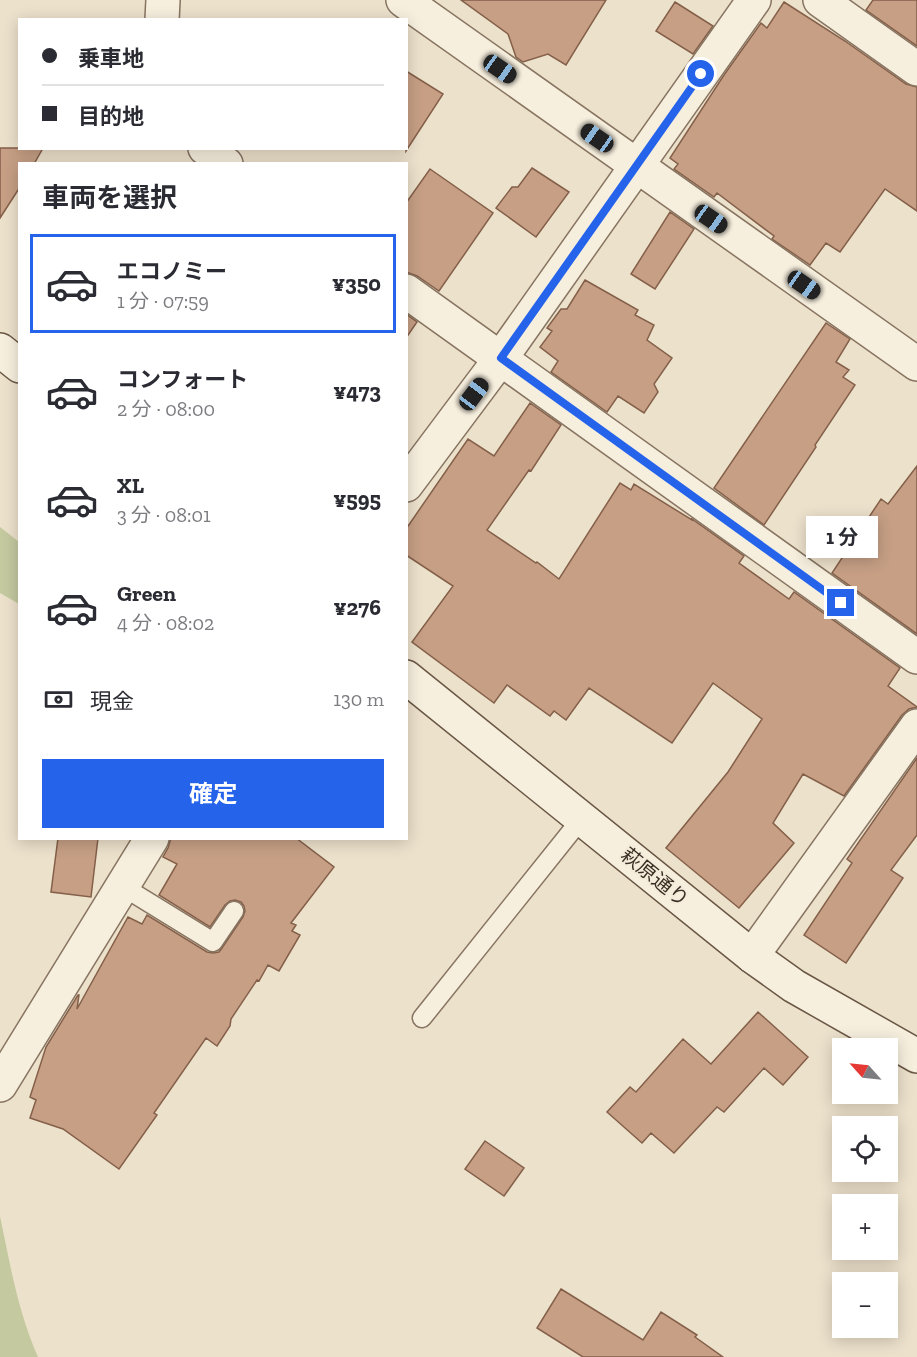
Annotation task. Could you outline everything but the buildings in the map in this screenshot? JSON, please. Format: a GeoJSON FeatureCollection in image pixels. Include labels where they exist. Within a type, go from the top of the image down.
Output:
{"type":"FeatureCollection","features":[{"type":"Feature","properties":{"kind":"street"},"geometry":{"type":"LineString","coordinates":[[162,18],[164,0]]}},
{"type":"Feature","properties":{"kind":"street"},"geometry":{"type":"LineString","coordinates":[[403,0],[917,364]]}},
{"type":"Feature","properties":{"kind":"street"},"geometry":{"type":"LineString","coordinates":[[408,482],[501,358],[754,0]]}},
{"type":"Feature","properties":{"kind":"street"},"geometry":{"type":"LineString","coordinates":[[820,0],[917,69]]}},
{"type":"Feature","properties":{"kind":"street"},"geometry":{"type":"LineString","coordinates":[[208,150],[223,162]]}},
{"type":"Feature","properties":{"kind":"street"},"geometry":{"type":"LineString","coordinates":[[408,292],[917,657]]}},
{"type":"Feature","properties":{"kind":"street"},"geometry":{"type":"LineString","coordinates":[[0,350],[18,364]]}},
{"type":"Feature","properties":{"kind":"street","name":"萩原通り"},"geometry":{"type":"LineString","coordinates":[[408,679],[752,956],[794,986],[917,1056]]}},
{"type":"Feature","properties":{"kind":"street"},"geometry":{"type":"LineString","coordinates":[[752,956],[917,726]]}},
{"type":"Feature","properties":{"kind":"street"},"geometry":{"type":"LineString","coordinates":[[0,1085],[151,840]]}},
{"type":"Feature","properties":{"kind":"lane"},"geometry":{"type":"LineString","coordinates":[[422,1018],[582,818]]}},
{"type":"Feature","properties":{"kind":"lane"},"geometry":{"type":"LineString","coordinates":[[122,886],[213,942],[234,911]]}},
{"type":"Feature","properties":{"kind":"green space"},"geometry":{"type":"Polygon","coordinates":[[[0,527],[18,541],[18,603],[0,593],[0,527]]]}},
{"type":"Feature","properties":{"kind":"green space"},"geometry":{"type":"Polygon","coordinates":[[[0,1216],[20,1305],[38,1357],[0,1357],[0,1216]]]}},
{"type":"Feature","properties":{"kind":"route"},"geometry":{"type":"LineString","coordinates":[[701,74],[501,358],[841,603]]}}]}
